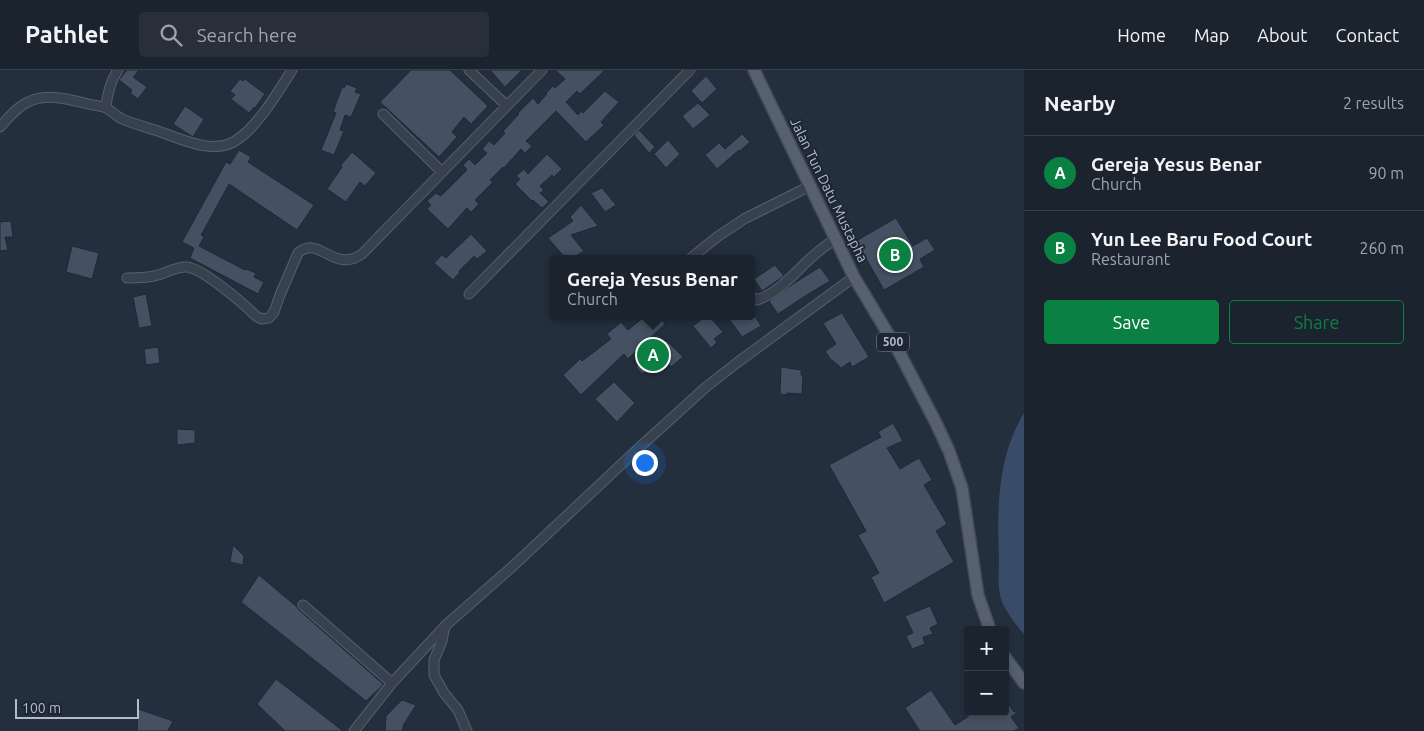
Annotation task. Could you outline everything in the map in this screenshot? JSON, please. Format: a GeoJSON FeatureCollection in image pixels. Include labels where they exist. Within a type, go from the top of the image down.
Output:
{"type":"FeatureCollection","features":[{"type":"Feature","properties":{"kind":"main road","name":"Jalan Tun Datu Mustapha"},"geometry":{"type":"LineString","coordinates":[[754,70],[854,277],[899,352],[936,423],[954,464],[962,488],[978,595],[989,626]]}},
{"type":"Feature","properties":{"kind":"main road"},"geometry":{"type":"LineString","coordinates":[[1009,662],[1024,683]]}},
{"type":"Feature","properties":{"kind":"street"},"geometry":{"type":"LineString","coordinates":[[106,108],[108,89],[118,70]]}},
{"type":"Feature","properties":{"kind":"street"},"geometry":{"type":"LineString","coordinates":[[0,127],[26,103],[39,98],[57,98],[106,108],[121,119],[197,144],[219,146],[236,141],[256,122],[292,70]]}},
{"type":"Feature","properties":{"kind":"street"},"geometry":{"type":"LineString","coordinates":[[469,70],[507,106]]}},
{"type":"Feature","properties":{"kind":"street"},"geometry":{"type":"LineString","coordinates":[[127,278],[156,276],[179,268],[193,268],[214,282],[256,316],[261,319],[270,318],[298,253],[304,248],[309,247],[341,260],[355,258],[362,254],[542,70]]}},
{"type":"Feature","properties":{"kind":"street"},"geometry":{"type":"LineString","coordinates":[[469,294],[690,70]]}},
{"type":"Feature","properties":{"kind":"street"},"geometry":{"type":"LineString","coordinates":[[383,114],[442,172]]}},
{"type":"Feature","properties":{"kind":"street"},"geometry":{"type":"LineString","coordinates":[[694,255],[716,237],[744,219],[810,186]]}},
{"type":"Feature","properties":{"kind":"street"},"geometry":{"type":"LineString","coordinates":[[755,299],[757,300],[766,297],[835,239]]}},
{"type":"Feature","properties":{"kind":"street"},"geometry":{"type":"LineString","coordinates":[[357,730],[392,683],[445,626],[512,567],[642,445],[706,387],[854,277]]}},
{"type":"Feature","properties":{"kind":"street"},"geometry":{"type":"LineString","coordinates":[[303,605],[392,683]]}},
{"type":"Feature","properties":{"kind":"street"},"geometry":{"type":"LineString","coordinates":[[445,626],[442,641],[434,660],[434,675],[444,693],[458,710],[467,731]]}},
{"type":"Feature","properties":{"kind":"water"},"geometry":{"type":"Polygon","coordinates":[[[1024,413],[1024,634],[1009,615],[1000,597],[998,522],[1001,484],[1008,448],[1024,413]]]}},
{"type":"Feature","properties":{"kind":"building"},"geometry":{"type":"Polygon","coordinates":[[[127,70],[139,70],[133,77],[147,87],[138,99],[130,93],[132,90],[119,80],[127,70]]]}},
{"type":"Feature","properties":{"kind":"building"},"geometry":{"type":"Polygon","coordinates":[[[411,70],[450,70],[488,106],[471,124],[464,117],[452,132],[457,137],[439,157],[380,102],[411,70]]]}},
{"type":"Feature","properties":{"kind":"building"},"geometry":{"type":"Polygon","coordinates":[[[490,70],[522,70],[505,87],[490,70]]]}},
{"type":"Feature","properties":{"kind":"building"},"geometry":{"type":"Polygon","coordinates":[[[555,70],[605,70],[580,94],[577,91],[566,102],[578,115],[581,111],[583,113],[605,91],[619,102],[601,122],[604,125],[586,142],[556,111],[526,141],[532,146],[525,153],[521,149],[490,180],[493,182],[475,200],[479,204],[471,212],[467,208],[448,229],[427,209],[431,205],[427,201],[436,193],[441,196],[467,170],[463,165],[469,159],[475,165],[487,153],[482,149],[489,141],[494,145],[505,133],[503,131],[533,98],[538,104],[553,86],[555,88],[565,79],[555,70]]]}},
{"type":"Feature","properties":{"kind":"building"},"geometry":{"type":"Polygon","coordinates":[[[706,76],[717,89],[702,103],[691,91],[706,76]]]}},
{"type":"Feature","properties":{"kind":"building"},"geometry":{"type":"Polygon","coordinates":[[[240,79],[243,81],[245,79],[265,94],[249,113],[231,99],[235,95],[230,91],[240,79]]]}},
{"type":"Feature","properties":{"kind":"building"},"geometry":{"type":"Polygon","coordinates":[[[346,84],[357,88],[355,92],[361,94],[351,117],[345,115],[340,130],[344,131],[334,155],[321,150],[336,113],[333,112],[342,87],[344,88],[346,84]]]}},
{"type":"Feature","properties":{"kind":"building"},"geometry":{"type":"Polygon","coordinates":[[[698,103],[710,115],[693,129],[682,116],[698,103]]]}},
{"type":"Feature","properties":{"kind":"building"},"geometry":{"type":"Polygon","coordinates":[[[185,106],[204,119],[193,137],[173,124],[185,106]]]}},
{"type":"Feature","properties":{"kind":"building"},"geometry":{"type":"Polygon","coordinates":[[[639,130],[655,147],[649,153],[634,135],[639,130]]]}},
{"type":"Feature","properties":{"kind":"building"},"geometry":{"type":"Polygon","coordinates":[[[742,134],[750,142],[717,169],[705,155],[719,143],[725,149],[742,134]]]}},
{"type":"Feature","properties":{"kind":"building"},"geometry":{"type":"Polygon","coordinates":[[[668,140],[680,154],[666,168],[654,154],[668,140]]]}},
{"type":"Feature","properties":{"kind":"building"},"geometry":{"type":"Polygon","coordinates":[[[239,150],[251,157],[248,162],[314,205],[297,230],[229,184],[201,235],[204,237],[199,246],[245,270],[256,273],[254,277],[264,282],[258,294],[190,258],[194,248],[182,242],[226,162],[230,164],[239,150]]]}},
{"type":"Feature","properties":{"kind":"building"},"geometry":{"type":"Polygon","coordinates":[[[352,152],[376,173],[365,186],[360,182],[346,202],[327,189],[342,167],[341,165],[352,152]]]}},
{"type":"Feature","properties":{"kind":"building"},"geometry":{"type":"Polygon","coordinates":[[[547,154],[562,169],[540,186],[544,190],[540,193],[549,202],[542,208],[515,184],[520,179],[516,176],[524,169],[528,174],[547,154]]]}},
{"type":"Feature","properties":{"kind":"building"},"geometry":{"type":"Polygon","coordinates":[[[602,188],[616,205],[605,212],[591,193],[602,188]]]}},
{"type":"Feature","properties":{"kind":"building"},"geometry":{"type":"Polygon","coordinates":[[[581,205],[598,226],[571,235],[584,251],[578,255],[563,255],[548,238],[573,221],[570,217],[581,205]]]}},
{"type":"Feature","properties":{"kind":"building"},"geometry":{"type":"Polygon","coordinates":[[[896,218],[913,246],[927,238],[935,250],[920,259],[924,267],[884,290],[856,241],[896,218]]]}},
{"type":"Feature","properties":{"kind":"building"},"geometry":{"type":"Polygon","coordinates":[[[11,221],[13,237],[5,237],[8,250],[0,251],[0,222],[11,221]]]}},
{"type":"Feature","properties":{"kind":"building"},"geometry":{"type":"Polygon","coordinates":[[[471,234],[487,251],[477,259],[474,256],[453,280],[434,263],[442,255],[446,258],[471,234]]]}},
{"type":"Feature","properties":{"kind":"building"},"geometry":{"type":"Polygon","coordinates":[[[72,246],[99,253],[92,279],[66,272],[72,246]]]}},
{"type":"Feature","properties":{"kind":"building"},"geometry":{"type":"Polygon","coordinates":[[[775,265],[784,276],[762,291],[755,278],[775,265]]]}},
{"type":"Feature","properties":{"kind":"building"},"geometry":{"type":"Polygon","coordinates":[[[820,267],[830,281],[778,314],[769,301],[820,267]]]}},
{"type":"Feature","properties":{"kind":"building"},"geometry":{"type":"Polygon","coordinates":[[[146,294],[152,326],[139,328],[133,297],[146,294]]]}},
{"type":"Feature","properties":{"kind":"building"},"geometry":{"type":"Polygon","coordinates":[[[842,313],[869,357],[852,367],[850,362],[841,368],[831,360],[825,351],[836,344],[823,323],[842,313]]]}},
{"type":"Feature","properties":{"kind":"building"},"geometry":{"type":"Polygon","coordinates":[[[755,316],[761,326],[742,337],[730,320],[755,320],[755,316]]]}},
{"type":"Feature","properties":{"kind":"building"},"geometry":{"type":"Polygon","coordinates":[[[640,320],[662,320],[665,324],[628,359],[624,354],[581,395],[563,375],[580,359],[582,361],[611,339],[607,334],[621,322],[628,330],[640,320]]]}},
{"type":"Feature","properties":{"kind":"building"},"geometry":{"type":"Polygon","coordinates":[[[701,320],[712,320],[723,332],[714,339],[717,342],[711,348],[693,326],[701,320]]]}},
{"type":"Feature","properties":{"kind":"building"},"geometry":{"type":"Polygon","coordinates":[[[666,340],[683,357],[671,367],[665,359],[642,374],[636,367],[666,340]]]}},
{"type":"Feature","properties":{"kind":"building"},"geometry":{"type":"Polygon","coordinates":[[[158,347],[160,363],[146,365],[144,349],[158,347]]]}},
{"type":"Feature","properties":{"kind":"building"},"geometry":{"type":"Polygon","coordinates":[[[781,367],[801,370],[801,375],[803,375],[802,394],[780,394],[781,367]]]}},
{"type":"Feature","properties":{"kind":"building"},"geometry":{"type":"Polygon","coordinates":[[[614,382],[635,403],[617,422],[595,399],[614,382]]]}},
{"type":"Feature","properties":{"kind":"building"},"geometry":{"type":"Polygon","coordinates":[[[893,423],[903,441],[887,448],[900,469],[919,458],[932,480],[924,485],[947,524],[936,531],[954,562],[884,603],[871,577],[879,573],[858,535],[866,531],[829,465],[881,437],[878,432],[893,423]]]}},
{"type":"Feature","properties":{"kind":"building"},"geometry":{"type":"Polygon","coordinates":[[[177,429],[195,430],[195,443],[177,445],[177,429]]]}},
{"type":"Feature","properties":{"kind":"building"},"geometry":{"type":"Polygon","coordinates":[[[233,545],[244,556],[243,565],[230,562],[233,545]]]}},
{"type":"Feature","properties":{"kind":"building"},"geometry":{"type":"Polygon","coordinates":[[[259,575],[383,684],[382,686],[366,701],[241,602],[259,575]]]}},
{"type":"Feature","properties":{"kind":"building"},"geometry":{"type":"Polygon","coordinates":[[[930,606],[938,624],[930,628],[933,634],[923,637],[925,644],[912,649],[906,636],[913,633],[905,616],[930,606]]]}},
{"type":"Feature","properties":{"kind":"building"},"geometry":{"type":"Polygon","coordinates":[[[276,679],[343,731],[285,731],[257,704],[276,679]]]}},
{"type":"Feature","properties":{"kind":"building"},"geometry":{"type":"Polygon","coordinates":[[[931,690],[955,725],[969,716],[1009,716],[1009,705],[1014,712],[1018,712],[1011,717],[1019,728],[1014,731],[920,731],[905,708],[931,690]]]}},
{"type":"Feature","properties":{"kind":"building"},"geometry":{"type":"Polygon","coordinates":[[[402,700],[416,705],[404,724],[402,731],[385,731],[386,716],[402,700]]]}},
{"type":"Feature","properties":{"kind":"building"},"geometry":{"type":"Polygon","coordinates":[[[138,709],[173,721],[168,731],[137,731],[138,709]]]}},
{"type":"Feature","properties":{"kind":"place","name":"Yun Lee Baru Food Court"},"geometry":{"type":"Point","coordinates":[895,255]}},
{"type":"Feature","properties":{"kind":"place","name":"Gereja Yesus Benar"},"geometry":{"type":"Point","coordinates":[653,355]}}]}
